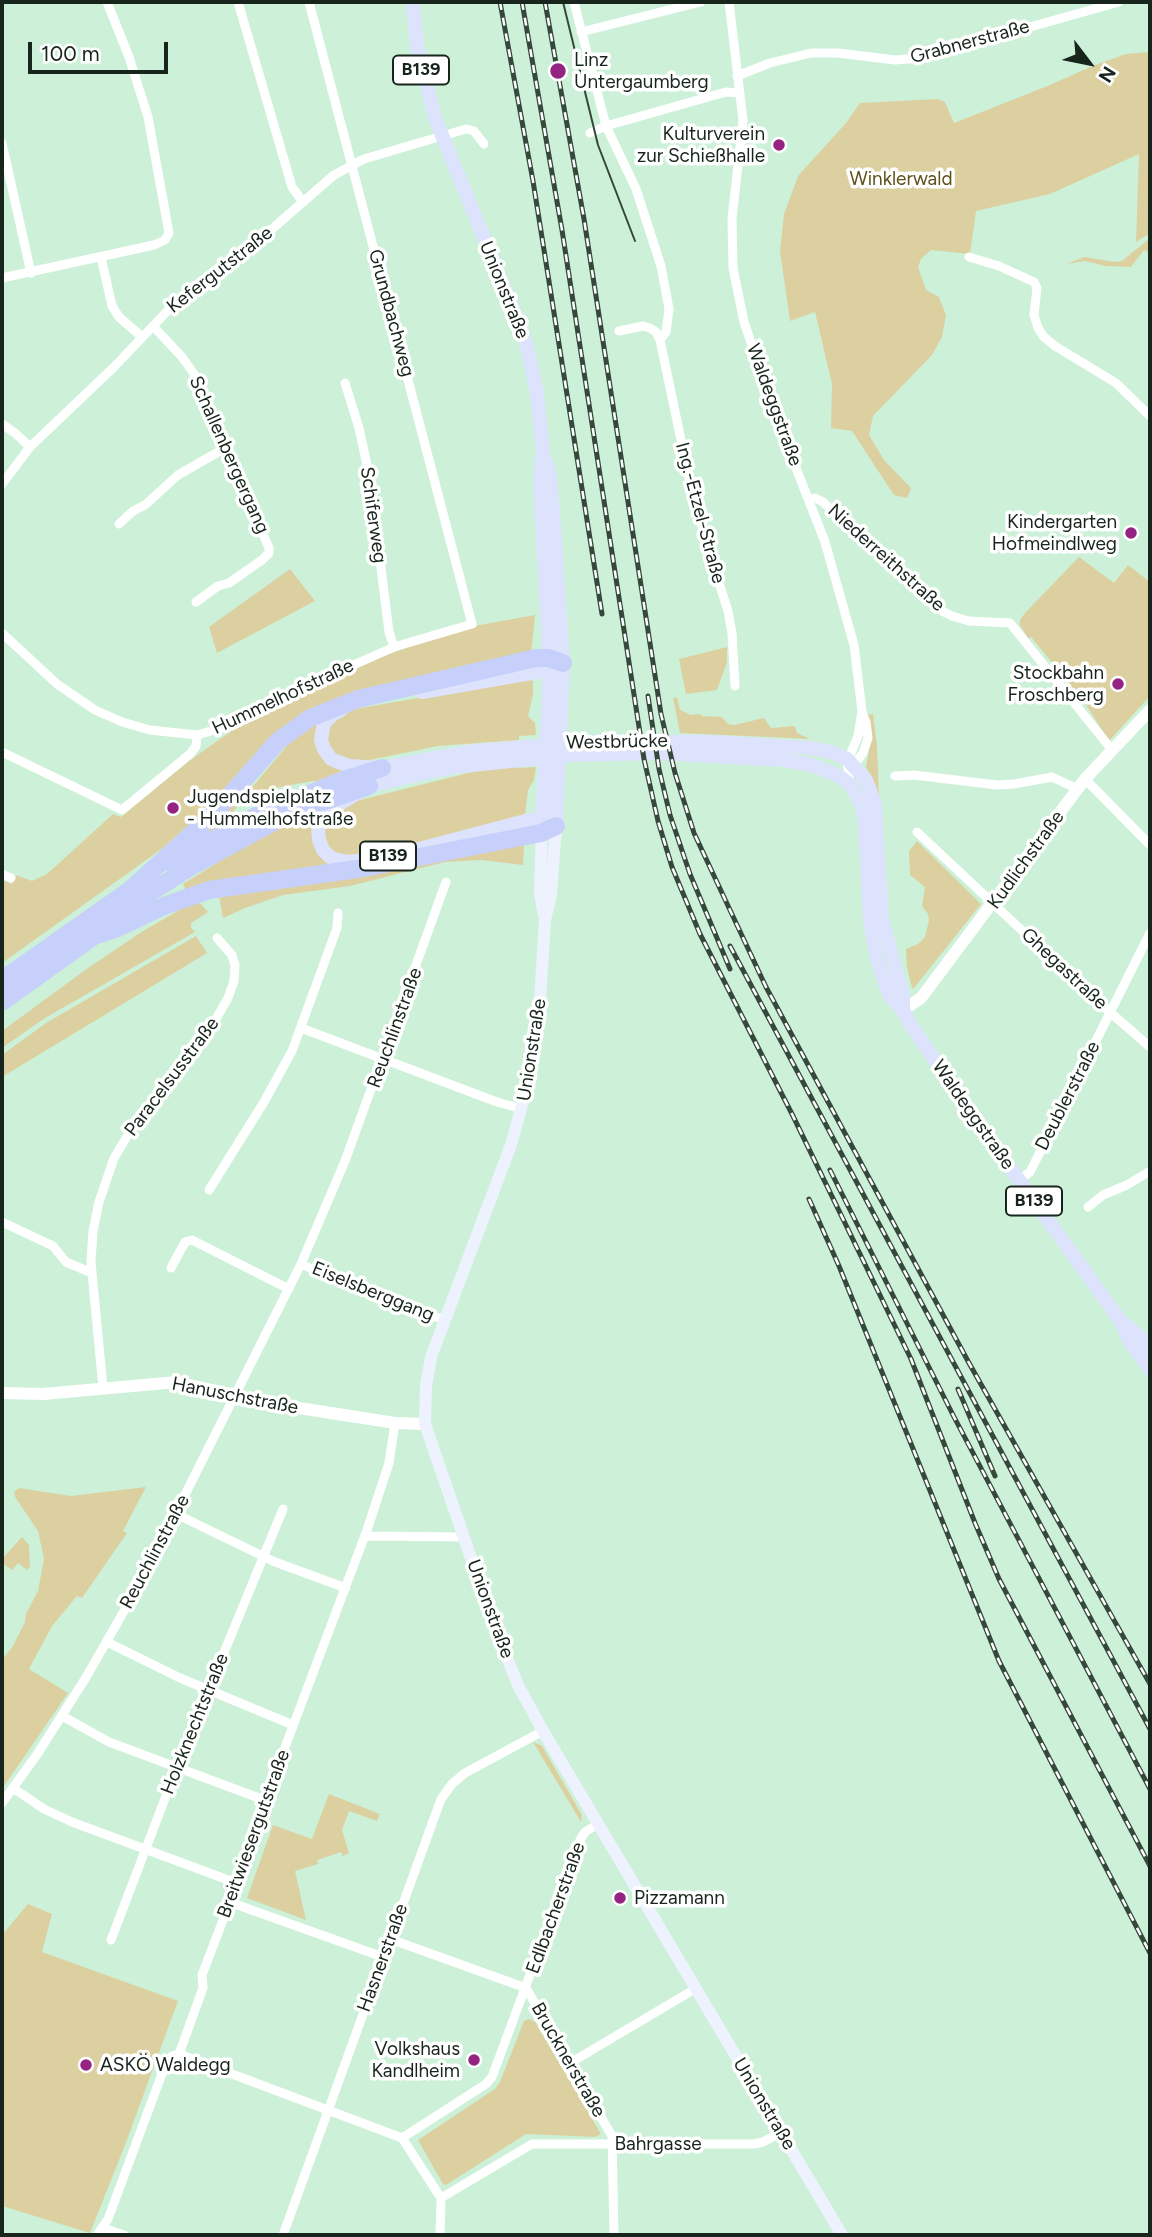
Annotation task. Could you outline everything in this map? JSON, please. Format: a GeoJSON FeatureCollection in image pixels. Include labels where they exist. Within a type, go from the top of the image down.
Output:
{"type":"FeatureCollection","features":[{"type":"Feature","properties":{"kind":"highway"},"geometry":{"type":"LineString","coordinates":[[129,891],[212,816],[278,741],[310,718],[358,699],[536,658],[553,663]]}},
{"type":"Feature","properties":{"kind":"highway"},"geometry":{"type":"LineString","coordinates":[[2,980],[129,891],[202,845],[256,816],[343,780],[383,768]]}},
{"type":"Feature","properties":{"kind":"highway"},"geometry":{"type":"LineString","coordinates":[[2,1003],[94,936],[112,917],[229,844],[306,808],[369,786]]}},
{"type":"Feature","properties":{"kind":"highway"},"geometry":{"type":"LineString","coordinates":[[94,936],[209,890],[353,869],[546,826]]}},
{"type":"Feature","properties":{"kind":"main road","name":"Unionstraße"},"geometry":{"type":"LineString","coordinates":[[413,2],[416,47],[435,118],[526,343],[536,387],[542,450],[540,479],[553,663],[546,826],[540,894],[545,920],[538,1024],[522,1109],[511,1146],[445,1320],[427,1376],[425,1424],[510,1666],[543,1731],[842,2235]]}},
{"type":"Feature","properties":{"kind":"main road","name":"Unionstraße"},"geometry":{"type":"LineString","coordinates":[[422,2],[425,45],[443,116],[444,136]]}},
{"type":"Feature","properties":{"kind":"main road","name":"B139"},"geometry":{"type":"LineString","coordinates":[[521,752],[446,755],[383,768],[344,765],[331,758],[324,750],[321,732],[327,719],[337,711],[363,703],[553,663]]}},
{"type":"Feature","properties":{"kind":"main road","name":"B139"},"geometry":{"type":"LineString","coordinates":[[714,749],[821,750],[849,763]]}},
{"type":"Feature","properties":{"kind":"main road","name":"B139"},"geometry":{"type":"LineString","coordinates":[[714,749],[819,767],[839,776],[850,785]]}},
{"type":"Feature","properties":{"kind":"main road","name":"Westbrücke"},"geometry":{"type":"LineString","coordinates":[[521,752],[604,753],[714,749]]}},
{"type":"Feature","properties":{"kind":"main road","name":"B139"},"geometry":{"type":"LineString","coordinates":[[521,752],[369,786],[330,809],[318,828],[319,840],[330,857],[348,862],[397,854],[529,820],[546,826]]}},
{"type":"Feature","properties":{"kind":"main road"},"geometry":{"type":"LineString","coordinates":[[819,767],[831,763],[849,763]]}},
{"type":"Feature","properties":{"kind":"main road","name":"Waldeggstraße"},"geometry":{"type":"LineString","coordinates":[[849,763],[866,780],[875,804],[882,919],[903,995],[903,1010]]}},
{"type":"Feature","properties":{"kind":"main road","name":"Waldeggstraße"},"geometry":{"type":"LineString","coordinates":[[850,785],[862,806],[870,920],[877,960],[890,997],[903,1010],[912,1027],[1019,1180],[1120,1320],[1130,1342],[1150,1370]]}},
{"type":"Feature","properties":{"kind":"main road","name":"Waldeggstraße"},"geometry":{"type":"LineString","coordinates":[[1120,1320],[1139,1336],[1150,1350]]}},
{"type":"Feature","properties":{"kind":"street"},"geometry":{"type":"LineString","coordinates":[[2,278],[161,243],[167,237],[169,228],[148,117],[129,57],[107,2]]}},
{"type":"Feature","properties":{"kind":"street"},"geometry":{"type":"LineString","coordinates":[[238,2],[292,187],[303,202]]}},
{"type":"Feature","properties":{"kind":"street","name":"Grundbachweg"},"geometry":{"type":"LineString","coordinates":[[309,2],[472,624]]}},
{"type":"Feature","properties":{"kind":"street","name":"Ing.-Etzel-Straße"},"geometry":{"type":"LineString","coordinates":[[574,2],[606,126],[636,190],[661,266],[669,309],[666,332],[660,340],[689,478],[706,545],[728,611],[735,686]]}},
{"type":"Feature","properties":{"kind":"street"},"geometry":{"type":"LineString","coordinates":[[582,32],[701,2]]}},
{"type":"Feature","properties":{"kind":"street","name":"Waldeggstraße"},"geometry":{"type":"LineString","coordinates":[[729,2],[743,131],[732,236],[736,285],[750,341],[832,563],[854,645],[868,738],[863,753],[849,763],[850,785]]}},
{"type":"Feature","properties":{"kind":"street","name":"Grabnerstraße"},"geometry":{"type":"LineString","coordinates":[[737,76],[769,63],[811,53],[838,53],[895,60],[920,58],[1119,2]]}},
{"type":"Feature","properties":{"kind":"street"},"geometry":{"type":"LineString","coordinates":[[590,133],[726,92],[740,93]]}},
{"type":"Feature","properties":{"kind":"street"},"geometry":{"type":"LineString","coordinates":[[444,136],[471,129],[484,144]]}},
{"type":"Feature","properties":{"kind":"street","name":"Kefergutstraße"},"geometry":{"type":"LineString","coordinates":[[2,484],[30,447],[193,287],[233,263],[334,175],[364,159],[444,136]]}},
{"type":"Feature","properties":{"kind":"street"},"geometry":{"type":"LineString","coordinates":[[2,143],[31,272]]}},
{"type":"Feature","properties":{"kind":"street"},"geometry":{"type":"LineString","coordinates":[[101,257],[112,306],[119,317],[142,337]]}},
{"type":"Feature","properties":{"kind":"street"},"geometry":{"type":"LineString","coordinates":[[969,257],[999,266],[1034,282],[1037,288],[1034,315],[1044,337],[1116,383],[1150,416]]}},
{"type":"Feature","properties":{"kind":"street","name":"Schallenbergergang"},"geometry":{"type":"LineString","coordinates":[[153,326],[194,373],[270,551],[262,560],[229,583],[218,586],[196,602]]}},
{"type":"Feature","properties":{"kind":"street"},"geometry":{"type":"LineString","coordinates":[[619,331],[643,326],[656,332],[660,340]]}},
{"type":"Feature","properties":{"kind":"street","name":"Schiferweg"},"geometry":{"type":"LineString","coordinates":[[345,383],[359,428],[370,479],[389,632],[394,647]]}},
{"type":"Feature","properties":{"kind":"street"},"geometry":{"type":"LineString","coordinates":[[2,424],[30,447]]}},
{"type":"Feature","properties":{"kind":"street"},"geometry":{"type":"LineString","coordinates":[[119,524],[178,475],[227,447]]}},
{"type":"Feature","properties":{"kind":"street","name":"Niederreithstraße"},"geometry":{"type":"LineString","coordinates":[[809,500],[815,498],[823,502],[914,587],[952,617],[969,621],[1010,623],[1112,750]]}},
{"type":"Feature","properties":{"kind":"street","name":"Hummelhofstraße"},"geometry":{"type":"LineString","coordinates":[[2,752],[122,810],[186,758],[196,746],[197,735],[228,726],[317,681],[394,647],[472,624]]}},
{"type":"Feature","properties":{"kind":"street"},"geometry":{"type":"LineString","coordinates":[[2,633],[57,684],[95,710],[150,730],[197,735]]}},
{"type":"Feature","properties":{"kind":"street","name":"Kudlichstraße"},"geometry":{"type":"LineString","coordinates":[[903,1010],[921,998],[1082,784],[1150,710]]}},
{"type":"Feature","properties":{"kind":"street"},"geometry":{"type":"LineString","coordinates":[[895,776],[906,774],[998,785],[1014,785],[1052,777],[1082,784],[1150,845]]}},
{"type":"Feature","properties":{"kind":"street","name":"Ghegastraße"},"geometry":{"type":"LineString","coordinates":[[917,832],[1150,1046]]}},
{"type":"Feature","properties":{"kind":"street","name":"Reuchlinstraße"},"geometry":{"type":"LineString","coordinates":[[2,1803],[62,1716],[143,1578],[289,1289],[345,1161],[384,1060],[446,882]]}},
{"type":"Feature","properties":{"kind":"street"},"geometry":{"type":"LineString","coordinates":[[209,1190],[282,1071],[301,1028],[337,929],[338,913]]}},
{"type":"Feature","properties":{"kind":"street","name":"Deublerstraße"},"geometry":{"type":"LineString","coordinates":[[1019,1180],[1030,1172],[1150,933]]}},
{"type":"Feature","properties":{"kind":"street","name":"Paracelsusstraße"},"geometry":{"type":"LineString","coordinates":[[103,1388],[92,1273],[93,1231],[99,1202],[114,1158],[141,1114],[205,1038],[228,998],[234,981],[234,961],[217,938]]}},
{"type":"Feature","properties":{"kind":"street"},"geometry":{"type":"LineString","coordinates":[[301,1028],[496,1102],[522,1109]]}},
{"type":"Feature","properties":{"kind":"street"},"geometry":{"type":"LineString","coordinates":[[1088,1207],[1103,1195],[1150,1171]]}},
{"type":"Feature","properties":{"kind":"street"},"geometry":{"type":"LineString","coordinates":[[2,1222],[53,1247],[66,1262],[92,1273]]}},
{"type":"Feature","properties":{"kind":"street"},"geometry":{"type":"LineString","coordinates":[[171,1268],[185,1242],[192,1240],[289,1289]]}},
{"type":"Feature","properties":{"kind":"street","name":"Eiselsberggang"},"geometry":{"type":"LineString","coordinates":[[301,1264],[366,1293],[445,1320]]}},
{"type":"Feature","properties":{"kind":"street","name":"Hanuschstraße"},"geometry":{"type":"LineString","coordinates":[[2,1393],[43,1394],[177,1382],[235,1396],[395,1423],[425,1424]]}},
{"type":"Feature","properties":{"kind":"street","name":"Breitwiesergutstraße"},"geometry":{"type":"LineString","coordinates":[[100,2232],[166,2063],[178,2054],[203,1988],[202,1975],[228,1907],[233,1903],[293,1725],[365,1536],[389,1463],[395,1423]]}},
{"type":"Feature","properties":{"kind":"street","name":"Holzknechtstraße"},"geometry":{"type":"LineString","coordinates":[[111,1940],[177,1767],[283,1509]]}},
{"type":"Feature","properties":{"kind":"street"},"geometry":{"type":"LineString","coordinates":[[176,1514],[262,1556],[345,1588]]}},
{"type":"Feature","properties":{"kind":"street"},"geometry":{"type":"LineString","coordinates":[[365,1536],[465,1537]]}},
{"type":"Feature","properties":{"kind":"street"},"geometry":{"type":"LineString","coordinates":[[107,1642],[209,1690],[293,1725]]}},
{"type":"Feature","properties":{"kind":"street"},"geometry":{"type":"LineString","coordinates":[[62,1716],[101,1739],[267,1801]]}},
{"type":"Feature","properties":{"kind":"street","name":"Hasnerstraße"},"geometry":{"type":"LineString","coordinates":[[283,2235],[438,1805],[448,1788],[465,1773],[543,1731]]}},
{"type":"Feature","properties":{"kind":"street"},"geometry":{"type":"LineString","coordinates":[[13,1788],[53,1813],[239,1884]]}},
{"type":"Feature","properties":{"kind":"street","name":"Edlbacherstraße"},"geometry":{"type":"LineString","coordinates":[[402,2138],[486,2084],[492,2077],[580,1840],[585,1832],[598,1824]]}},
{"type":"Feature","properties":{"kind":"street"},"geometry":{"type":"LineString","coordinates":[[233,1903],[383,1957]]}},
{"type":"Feature","properties":{"kind":"street","name":"Brucknerstraße"},"geometry":{"type":"LineString","coordinates":[[390,1939],[526,1989],[612,2136],[614,2235]]}},
{"type":"Feature","properties":{"kind":"street"},"geometry":{"type":"LineString","coordinates":[[570,2063],[695,1989]]}},
{"type":"Feature","properties":{"kind":"street"},"geometry":{"type":"LineString","coordinates":[[178,2054],[402,2138],[441,2198],[440,2235]]}},
{"type":"Feature","properties":{"kind":"street","name":"Bahrgasse"},"geometry":{"type":"LineString","coordinates":[[441,2198],[532,2144],[754,2144],[782,2132]]}},
{"type":"Feature","properties":{"kind":"street"},"geometry":{"type":"LineString","coordinates":[[100,2232],[124,2235]]}},
{"type":"Feature","properties":{"kind":"green space","name":"Winklerwald"},"geometry":{"type":"Polygon","coordinates":[[[1150,52],[1150,238],[1147,235],[1136,242],[1139,154],[1050,194],[976,211],[970,254],[931,250],[921,259],[918,267],[926,290],[939,297],[946,315],[942,337],[932,355],[873,416],[869,435],[884,460],[911,488],[907,498],[894,495],[852,431],[831,428],[832,384],[815,312],[790,321],[780,251],[784,214],[798,176],[846,123],[860,103],[938,99],[945,102],[954,123],[1095,65],[1126,54],[1150,52]]]}},
{"type":"Feature","properties":{"kind":"green space"},"geometry":{"type":"Polygon","coordinates":[[[1150,238],[1150,253],[1144,250],[1131,267],[1106,266],[1085,261],[1066,264],[1085,257],[1122,261],[1150,238]]]}},
{"type":"Feature","properties":{"kind":"green space"},"geometry":{"type":"Polygon","coordinates":[[[1079,557],[1114,583],[1128,565],[1150,582],[1150,696],[1109,741],[1085,703],[1031,637],[1028,638],[1020,625],[1025,613],[1079,557]]]}},
{"type":"Feature","properties":{"kind":"green space"},"geometry":{"type":"Polygon","coordinates":[[[290,569],[315,601],[217,653],[209,627],[290,569]]]}},
{"type":"Feature","properties":{"kind":"green space"},"geometry":{"type":"Polygon","coordinates":[[[535,615],[531,654],[318,708],[163,848],[2,963],[2,880],[12,884],[16,875],[32,881],[47,874],[113,814],[121,817],[189,761],[230,732],[294,697],[384,656],[422,642],[480,625],[535,615]]]}},
{"type":"Feature","properties":{"kind":"green space"},"geometry":{"type":"Polygon","coordinates":[[[727,647],[727,662],[717,690],[686,694],[679,659],[727,647]]]}},
{"type":"Feature","properties":{"kind":"green space"},"geometry":{"type":"Polygon","coordinates":[[[526,679],[533,681],[528,716],[535,723],[536,735],[519,736],[519,740],[438,746],[360,762],[337,757],[327,743],[328,726],[349,710],[526,679]]]}},
{"type":"Feature","properties":{"kind":"green space"},"geometry":{"type":"Polygon","coordinates":[[[677,697],[680,710],[691,715],[722,717],[728,724],[734,725],[764,718],[771,728],[795,726],[797,733],[810,739],[680,733],[673,698],[677,697]]]}},
{"type":"Feature","properties":{"kind":"green space"},"geometry":{"type":"Polygon","coordinates":[[[873,714],[879,797],[866,767],[870,743],[868,715],[873,714]]]}},
{"type":"Feature","properties":{"kind":"green space"},"geometry":{"type":"Polygon","coordinates":[[[321,717],[316,731],[348,772],[322,782],[313,781],[275,788],[239,805],[222,825],[201,836],[230,804],[243,798],[295,736],[321,717]]]}},
{"type":"Feature","properties":{"kind":"green space"},"geometry":{"type":"Polygon","coordinates":[[[517,765],[518,768],[536,767],[534,780],[528,790],[525,816],[445,838],[358,856],[347,857],[330,850],[325,840],[325,825],[333,813],[352,802],[484,769],[517,765]]]}},
{"type":"Feature","properties":{"kind":"green space"},"geometry":{"type":"Polygon","coordinates":[[[325,806],[319,814],[333,865],[186,890],[183,884],[263,834],[325,806]]]}},
{"type":"Feature","properties":{"kind":"green space"},"geometry":{"type":"Polygon","coordinates":[[[917,841],[981,904],[912,988],[906,949],[918,944],[925,937],[929,920],[922,906],[925,887],[910,875],[909,851],[917,841]]]}},
{"type":"Feature","properties":{"kind":"green space"},"geometry":{"type":"Polygon","coordinates":[[[524,845],[523,865],[481,860],[445,862],[350,886],[283,895],[223,918],[219,896],[524,845]]]}},
{"type":"Feature","properties":{"kind":"green space"},"geometry":{"type":"Polygon","coordinates":[[[199,902],[208,912],[191,923],[195,932],[45,1018],[2,1048],[2,1031],[143,931],[188,905],[199,902]]]}},
{"type":"Feature","properties":{"kind":"green space"},"geometry":{"type":"Polygon","coordinates":[[[196,936],[207,953],[2,1077],[2,1055],[46,1023],[196,936]]]}},
{"type":"Feature","properties":{"kind":"green space"},"geometry":{"type":"Polygon","coordinates":[[[146,1487],[123,1531],[127,1533],[82,1598],[77,1596],[52,1626],[29,1669],[68,1693],[2,1789],[2,1660],[13,1646],[38,1591],[44,1559],[38,1531],[14,1492],[19,1488],[71,1496],[146,1487]]]}},
{"type":"Feature","properties":{"kind":"green space"},"geometry":{"type":"Polygon","coordinates":[[[22,1537],[29,1545],[30,1567],[27,1570],[18,1563],[12,1570],[2,1563],[2,1559],[22,1537]]]}},
{"type":"Feature","properties":{"kind":"green space"},"geometry":{"type":"Polygon","coordinates":[[[533,1742],[542,1746],[582,1815],[581,1822],[533,1742]]]}},
{"type":"Feature","properties":{"kind":"green space"},"geometry":{"type":"Polygon","coordinates":[[[329,1794],[380,1814],[377,1821],[349,1811],[342,1830],[349,1853],[343,1856],[341,1852],[317,1860],[318,1864],[295,1871],[306,1920],[247,1898],[273,1825],[312,1839],[329,1794]]]}},
{"type":"Feature","properties":{"kind":"green space"},"geometry":{"type":"Polygon","coordinates":[[[28,1904],[52,1914],[42,1952],[178,2001],[90,2233],[2,2206],[2,1935],[28,1904]]]}},
{"type":"Feature","properties":{"kind":"green space"},"geometry":{"type":"Polygon","coordinates":[[[529,2019],[535,2022],[601,2134],[595,2137],[526,2134],[446,2185],[443,2184],[418,2140],[495,2089],[524,2021],[529,2019]]]}},
{"type":"Feature","properties":{"kind":"tram line"},"geometry":{"type":"LineString","coordinates":[[563,2],[598,145],[635,241]]}},
{"type":"Feature","properties":{"kind":"railway"},"geometry":{"type":"LineString","coordinates":[[500,2],[533,181],[602,614]]}},
{"type":"Feature","properties":{"kind":"railway"},"geometry":{"type":"LineString","coordinates":[[522,2],[562,230],[644,759],[672,867],[700,934],[792,1114],[911,1359],[999,1579],[1150,1866]]}},
{"type":"Feature","properties":{"kind":"railway"},"geometry":{"type":"LineString","coordinates":[[545,2],[584,219],[661,714],[675,773],[694,833],[766,987],[969,1363],[1150,1684]]}},
{"type":"Feature","properties":{"kind":"railway"},"geometry":{"type":"LineString","coordinates":[[648,696],[659,769],[670,815],[690,874],[730,969]]}},
{"type":"Feature","properties":{"kind":"railway"},"geometry":{"type":"LineString","coordinates":[[730,946],[1150,1729]]}},
{"type":"Feature","properties":{"kind":"railway"},"geometry":{"type":"LineString","coordinates":[[830,1170],[953,1415],[1150,1789]]}},
{"type":"Feature","properties":{"kind":"railway"},"geometry":{"type":"LineString","coordinates":[[809,1199],[839,1266],[999,1661],[1150,1953]]}},
{"type":"Feature","properties":{"kind":"railway"},"geometry":{"type":"LineString","coordinates":[[958,1389],[995,1476]]}},
{"type":"Feature","properties":{"kind":"place","name":"Linz Untergaumberg"},"geometry":{"type":"Point","coordinates":[558,71]}},
{"type":"Feature","properties":{"kind":"place","name":"Kulturverein zur Schießhalle"},"geometry":{"type":"Point","coordinates":[779,145]}},
{"type":"Feature","properties":{"kind":"place","name":"Kindergarten Hofmeindlweg"},"geometry":{"type":"Point","coordinates":[1131,533]}},
{"type":"Feature","properties":{"kind":"place","name":"Stockbahn Froschberg"},"geometry":{"type":"Point","coordinates":[1118,684]}},
{"type":"Feature","properties":{"kind":"place","name":"Jugendspielplatz - Hummelhofstraße"},"geometry":{"type":"Point","coordinates":[173,808]}},
{"type":"Feature","properties":{"kind":"place","name":"Pizzamann"},"geometry":{"type":"Point","coordinates":[620,1898]}},
{"type":"Feature","properties":{"kind":"place","name":"Volkshaus Kandlheim"},"geometry":{"type":"Point","coordinates":[474,2060]}},
{"type":"Feature","properties":{"kind":"place","name":"ASKÖ Waldegg"},"geometry":{"type":"Point","coordinates":[86,2065]}}]}
